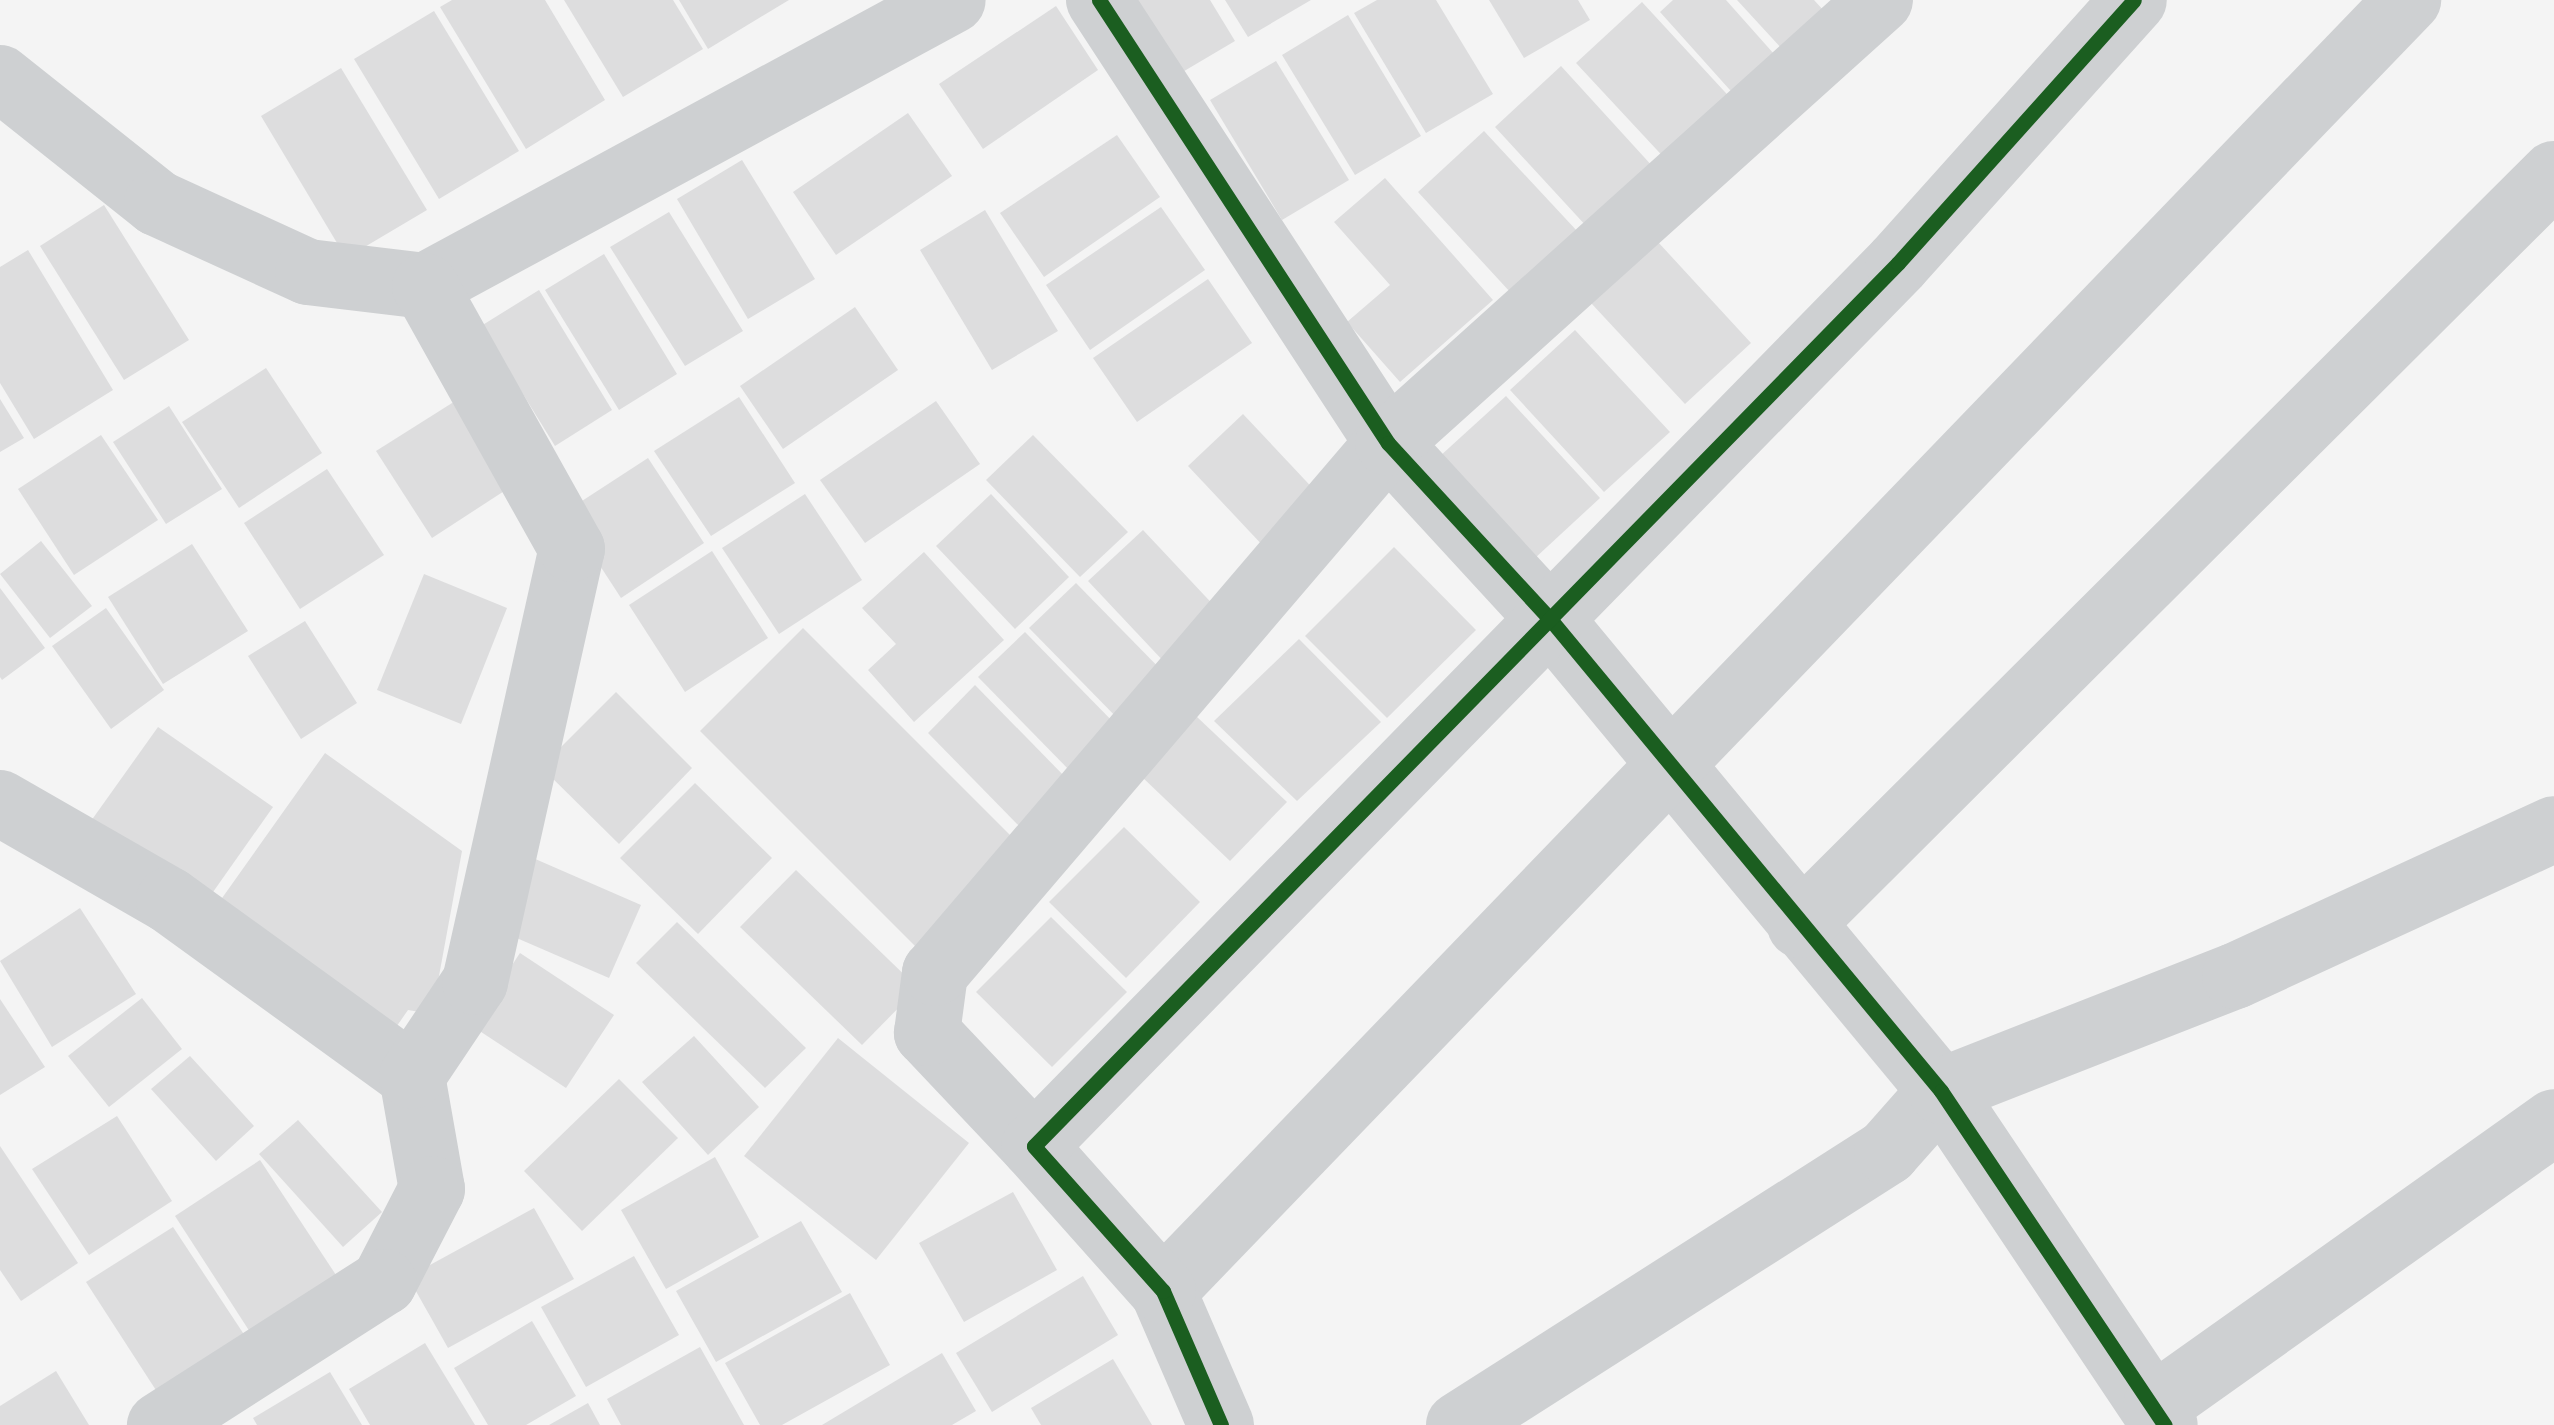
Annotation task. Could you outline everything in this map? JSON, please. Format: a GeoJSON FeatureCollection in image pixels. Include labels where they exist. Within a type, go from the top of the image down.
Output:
{"type":"FeatureCollection","features":[{"type":"Feature","properties":{"kind":"street"},"geometry":{"type":"LineString","coordinates":[[0,78],[158,203],[308,272],[425,286],[953,0]]}},
{"type":"Feature","properties":{"kind":"street"},"geometry":{"type":"LineString","coordinates":[[1099,0],[1388,443],[1550,620],[1668,771],[1941,1091],[2160,1415],[2554,1122]]}},
{"type":"Feature","properties":{"kind":"street"},"geometry":{"type":"LineString","coordinates":[[1221,1425],[1163,1291],[927,1033],[934,974],[1388,443],[1880,0]]}},
{"type":"Feature","properties":{"kind":"street"},"geometry":{"type":"LineString","coordinates":[[1034,1145],[1898,263],[2134,0]]}},
{"type":"Feature","properties":{"kind":"street"},"geometry":{"type":"LineString","coordinates":[[1163,1291],[2408,0]]}},
{"type":"Feature","properties":{"kind":"street"},"geometry":{"type":"LineString","coordinates":[[1800,925],[2554,174]]}},
{"type":"Feature","properties":{"kind":"street"},"geometry":{"type":"LineString","coordinates":[[412,1076],[476,982],[572,549],[425,286]]}},
{"type":"Feature","properties":{"kind":"street"},"geometry":{"type":"LineString","coordinates":[[0,803],[169,899],[412,1076],[432,1189],[384,1282],[160,1425]]}},
{"type":"Feature","properties":{"kind":"street"},"geometry":{"type":"LineString","coordinates":[[1459,1425],[1888,1152],[1941,1091],[2236,976],[2554,829]]}},
{"type":"Feature","properties":{"kind":"building"},"geometry":{"type":"Polygon","coordinates":[[[452,0],[545,0],[605,100],[526,149],[440,7],[452,0]]]}},
{"type":"Feature","properties":{"kind":"building"},"geometry":{"type":"Polygon","coordinates":[[[564,0],[673,0],[703,49],[623,97],[564,0]]]}},
{"type":"Feature","properties":{"kind":"building"},"geometry":{"type":"Polygon","coordinates":[[[679,0],[789,0],[708,49],[679,0]]]}},
{"type":"Feature","properties":{"kind":"building"},"geometry":{"type":"Polygon","coordinates":[[[1121,0],[1210,0],[1235,41],[1169,80],[1121,0]]]}},
{"type":"Feature","properties":{"kind":"building"},"geometry":{"type":"Polygon","coordinates":[[[1225,0],[1311,0],[1248,37],[1225,0]]]}},
{"type":"Feature","properties":{"kind":"building"},"geometry":{"type":"Polygon","coordinates":[[[1377,0],[1436,0],[1493,94],[1426,133],[1354,13],[1377,0]]]}},
{"type":"Feature","properties":{"kind":"building"},"geometry":{"type":"Polygon","coordinates":[[[1489,0],[1578,0],[1590,20],[1524,58],[1489,0]]]}},
{"type":"Feature","properties":{"kind":"building"},"geometry":{"type":"Polygon","coordinates":[[[1673,0],[1726,0],[1781,62],[1738,99],[1660,12],[1673,0]]]}},
{"type":"Feature","properties":{"kind":"building"},"geometry":{"type":"Polygon","coordinates":[[[1737,0],[1814,0],[1825,12],[1782,49],[1737,0]]]}},
{"type":"Feature","properties":{"kind":"building"},"geometry":{"type":"Polygon","coordinates":[[[1642,2],[1736,104],[1670,164],[1576,63],[1642,2]]]}},
{"type":"Feature","properties":{"kind":"building"},"geometry":{"type":"Polygon","coordinates":[[[1056,6],[1098,70],[983,149],[939,84],[1056,6]]]}},
{"type":"Feature","properties":{"kind":"building"},"geometry":{"type":"Polygon","coordinates":[[[434,11],[519,151],[439,199],[354,59],[434,11]]]}},
{"type":"Feature","properties":{"kind":"building"},"geometry":{"type":"Polygon","coordinates":[[[1348,15],[1421,136],[1355,175],[1282,55],[1348,15]]]}},
{"type":"Feature","properties":{"kind":"building"},"geometry":{"type":"Polygon","coordinates":[[[1276,61],[1349,180],[1282,220],[1210,100],[1276,61]]]}},
{"type":"Feature","properties":{"kind":"building"},"geometry":{"type":"Polygon","coordinates":[[[1561,66],[1654,168],[1588,228],[1495,127],[1561,66]]]}},
{"type":"Feature","properties":{"kind":"building"},"geometry":{"type":"Polygon","coordinates":[[[341,68],[427,210],[346,258],[261,116],[341,68]]]}},
{"type":"Feature","properties":{"kind":"building"},"geometry":{"type":"Polygon","coordinates":[[[908,113],[952,176],[836,255],[793,192],[908,113]]]}},
{"type":"Feature","properties":{"kind":"building"},"geometry":{"type":"Polygon","coordinates":[[[1484,131],[1578,232],[1511,293],[1418,192],[1484,131]]]}},
{"type":"Feature","properties":{"kind":"building"},"geometry":{"type":"Polygon","coordinates":[[[1117,135],[1160,197],[1044,277],[1000,213],[1117,135]]]}},
{"type":"Feature","properties":{"kind":"building"},"geometry":{"type":"Polygon","coordinates":[[[742,160],[815,279],[748,319],[677,199],[742,160]]]}},
{"type":"Feature","properties":{"kind":"building"},"geometry":{"type":"Polygon","coordinates":[[[1385,178],[1493,300],[1400,382],[1347,322],[1390,285],[1334,222],[1385,178]]]}},
{"type":"Feature","properties":{"kind":"building"},"geometry":{"type":"Polygon","coordinates":[[[104,205],[189,340],[124,380],[40,246],[104,205]]]}},
{"type":"Feature","properties":{"kind":"building"},"geometry":{"type":"Polygon","coordinates":[[[1161,207],[1205,270],[1090,350],[1046,285],[1161,207]]]}},
{"type":"Feature","properties":{"kind":"building"},"geometry":{"type":"Polygon","coordinates":[[[985,210],[1058,331],[992,370],[920,250],[985,210]]]}},
{"type":"Feature","properties":{"kind":"building"},"geometry":{"type":"Polygon","coordinates":[[[669,212],[743,331],[685,366],[610,247],[669,212]]]}},
{"type":"Feature","properties":{"kind":"building"},"geometry":{"type":"Polygon","coordinates":[[[1658,242],[1751,343],[1685,404],[1591,303],[1658,242]]]}},
{"type":"Feature","properties":{"kind":"building"},"geometry":{"type":"Polygon","coordinates":[[[28,250],[113,390],[34,439],[0,383],[0,267],[28,250]]]}},
{"type":"Feature","properties":{"kind":"building"},"geometry":{"type":"Polygon","coordinates":[[[604,254],[677,374],[619,410],[545,290],[604,254]]]}},
{"type":"Feature","properties":{"kind":"building"},"geometry":{"type":"Polygon","coordinates":[[[1208,279],[1252,343],[1137,422],[1093,358],[1208,279]]]}},
{"type":"Feature","properties":{"kind":"building"},"geometry":{"type":"Polygon","coordinates":[[[539,290],[612,410],[555,446],[481,326],[539,290]]]}},
{"type":"Feature","properties":{"kind":"building"},"geometry":{"type":"Polygon","coordinates":[[[855,307],[898,370],[783,449],[740,386],[855,307]]]}},
{"type":"Feature","properties":{"kind":"building"},"geometry":{"type":"Polygon","coordinates":[[[1575,330],[1670,432],[1604,492],[1510,390],[1575,330]]]}},
{"type":"Feature","properties":{"kind":"building"},"geometry":{"type":"Polygon","coordinates":[[[266,368],[322,453],[239,508],[182,422],[266,368]]]}},
{"type":"Feature","properties":{"kind":"building"},"geometry":{"type":"Polygon","coordinates":[[[1506,396],[1600,498],[1534,559],[1439,457],[1506,396]]]}},
{"type":"Feature","properties":{"kind":"building"},"geometry":{"type":"Polygon","coordinates":[[[739,397],[795,483],[711,536],[654,451],[739,397]]]}},
{"type":"Feature","properties":{"kind":"building"},"geometry":{"type":"Polygon","coordinates":[[[460,398],[515,484],[432,538],[376,451],[460,398]]]}},
{"type":"Feature","properties":{"kind":"building"},"geometry":{"type":"Polygon","coordinates":[[[0,399],[24,438],[0,452],[0,399]]]}},
{"type":"Feature","properties":{"kind":"building"},"geometry":{"type":"Polygon","coordinates":[[[936,401],[980,464],[865,543],[820,480],[936,401]]]}},
{"type":"Feature","properties":{"kind":"building"},"geometry":{"type":"Polygon","coordinates":[[[169,406],[222,489],[166,524],[113,442],[169,406]]]}},
{"type":"Feature","properties":{"kind":"building"},"geometry":{"type":"Polygon","coordinates":[[[1243,414],[1321,497],[1266,549],[1188,466],[1243,414]]]}},
{"type":"Feature","properties":{"kind":"building"},"geometry":{"type":"Polygon","coordinates":[[[101,435],[158,520],[74,575],[18,489],[101,435]]]}},
{"type":"Feature","properties":{"kind":"building"},"geometry":{"type":"Polygon","coordinates":[[[1033,435],[1128,532],[1080,577],[986,480],[1033,435]]]}},
{"type":"Feature","properties":{"kind":"building"},"geometry":{"type":"Polygon","coordinates":[[[648,458],[704,543],[621,598],[565,512],[648,458]]]}},
{"type":"Feature","properties":{"kind":"building"},"geometry":{"type":"Polygon","coordinates":[[[327,469],[384,555],[300,609],[244,523],[327,469]]]}},
{"type":"Feature","properties":{"kind":"building"},"geometry":{"type":"Polygon","coordinates":[[[805,494],[862,580],[779,634],[722,548],[805,494]]]}},
{"type":"Feature","properties":{"kind":"building"},"geometry":{"type":"Polygon","coordinates":[[[991,494],[1069,577],[1015,629],[936,546],[991,494]]]}},
{"type":"Feature","properties":{"kind":"building"},"geometry":{"type":"Polygon","coordinates":[[[1143,530],[1221,613],[1167,665],[1088,581],[1143,530]]]}},
{"type":"Feature","properties":{"kind":"building"},"geometry":{"type":"Polygon","coordinates":[[[41,541],[92,606],[50,638],[0,574],[41,541]]]}},
{"type":"Feature","properties":{"kind":"building"},"geometry":{"type":"Polygon","coordinates":[[[192,544],[248,631],[163,684],[108,597],[192,544]]]}},
{"type":"Feature","properties":{"kind":"building"},"geometry":{"type":"Polygon","coordinates":[[[1394,547],[1476,630],[1387,718],[1305,636],[1394,547]]]}},
{"type":"Feature","properties":{"kind":"building"},"geometry":{"type":"Polygon","coordinates":[[[712,551],[768,638],[685,692],[629,605],[712,551]]]}},
{"type":"Feature","properties":{"kind":"building"},"geometry":{"type":"Polygon","coordinates":[[[924,552],[1004,640],[914,722],[868,670],[896,644],[862,608],[924,552]]]}},
{"type":"Feature","properties":{"kind":"building"},"geometry":{"type":"Polygon","coordinates":[[[424,574],[507,608],[461,724],[377,690],[424,574]]]}},
{"type":"Feature","properties":{"kind":"building"},"geometry":{"type":"Polygon","coordinates":[[[1076,583],[1171,680],[1124,725],[1029,628],[1076,583]]]}},
{"type":"Feature","properties":{"kind":"building"},"geometry":{"type":"Polygon","coordinates":[[[0,588],[45,648],[2,680],[0,677],[0,588]]]}},
{"type":"Feature","properties":{"kind":"building"},"geometry":{"type":"Polygon","coordinates":[[[106,608],[164,690],[111,729],[52,646],[106,608]]]}},
{"type":"Feature","properties":{"kind":"building"},"geometry":{"type":"Polygon","coordinates":[[[305,621],[357,703],[301,739],[248,656],[305,621]]]}},
{"type":"Feature","properties":{"kind":"building"},"geometry":{"type":"Polygon","coordinates":[[[803,628],[1019,844],[916,947],[700,731],[803,628]]]}},
{"type":"Feature","properties":{"kind":"building"},"geometry":{"type":"Polygon","coordinates":[[[1025,632],[1121,730],[1074,775],[978,677],[1025,632]]]}},
{"type":"Feature","properties":{"kind":"building"},"geometry":{"type":"Polygon","coordinates":[[[1299,639],[1381,722],[1297,801],[1214,721],[1299,639]]]}},
{"type":"Feature","properties":{"kind":"building"},"geometry":{"type":"Polygon","coordinates":[[[975,685],[1071,783],[1023,830],[928,733],[975,685]]]}},
{"type":"Feature","properties":{"kind":"building"},"geometry":{"type":"Polygon","coordinates":[[[616,692],[692,768],[619,844],[541,767],[616,692]]]}},
{"type":"Feature","properties":{"kind":"building"},"geometry":{"type":"Polygon","coordinates":[[[1196,716],[1287,802],[1230,861],[1141,776],[1196,716]]]}},
{"type":"Feature","properties":{"kind":"building"},"geometry":{"type":"Polygon","coordinates":[[[158,727],[273,807],[206,902],[91,821],[158,727]]]}},
{"type":"Feature","properties":{"kind":"building"},"geometry":{"type":"Polygon","coordinates":[[[325,753],[462,851],[432,1014],[408,1010],[392,1033],[215,908],[325,753]]]}},
{"type":"Feature","properties":{"kind":"building"},"geometry":{"type":"Polygon","coordinates":[[[695,783],[772,858],[698,934],[620,858],[695,783]]]}},
{"type":"Feature","properties":{"kind":"building"},"geometry":{"type":"Polygon","coordinates":[[[1124,827],[1200,902],[1126,978],[1049,902],[1124,827]]]}},
{"type":"Feature","properties":{"kind":"building"},"geometry":{"type":"Polygon","coordinates":[[[533,858],[641,905],[609,978],[503,932],[533,858]]]}},
{"type":"Feature","properties":{"kind":"building"},"geometry":{"type":"Polygon","coordinates":[[[796,870],[918,988],[862,1045],[740,927],[796,870]]]}},
{"type":"Feature","properties":{"kind":"building"},"geometry":{"type":"Polygon","coordinates":[[[80,908],[136,994],[52,1047],[0,961],[80,908]]]}},
{"type":"Feature","properties":{"kind":"building"},"geometry":{"type":"Polygon","coordinates":[[[1051,917],[1127,992],[1052,1067],[976,992],[1051,917]]]}},
{"type":"Feature","properties":{"kind":"building"},"geometry":{"type":"Polygon","coordinates":[[[677,922],[806,1048],[765,1088],[636,963],[677,922]]]}},
{"type":"Feature","properties":{"kind":"building"},"geometry":{"type":"Polygon","coordinates":[[[520,953],[614,1015],[566,1088],[472,1026],[520,953]]]}},
{"type":"Feature","properties":{"kind":"building"},"geometry":{"type":"Polygon","coordinates":[[[142,998],[182,1049],[109,1107],[68,1056],[142,998]]]}},
{"type":"Feature","properties":{"kind":"building"},"geometry":{"type":"Polygon","coordinates":[[[0,999],[45,1067],[0,1095],[0,999]]]}},
{"type":"Feature","properties":{"kind":"building"},"geometry":{"type":"Polygon","coordinates":[[[694,1036],[759,1107],[708,1155],[642,1082],[694,1036]]]}},
{"type":"Feature","properties":{"kind":"building"},"geometry":{"type":"Polygon","coordinates":[[[838,1038],[969,1143],[876,1260],[744,1156],[838,1038]]]}},
{"type":"Feature","properties":{"kind":"building"},"geometry":{"type":"Polygon","coordinates":[[[190,1056],[254,1126],[216,1161],[151,1089],[190,1056]]]}},
{"type":"Feature","properties":{"kind":"building"},"geometry":{"type":"Polygon","coordinates":[[[619,1079],[678,1138],[582,1231],[524,1171],[619,1079]]]}},
{"type":"Feature","properties":{"kind":"building"},"geometry":{"type":"Polygon","coordinates":[[[117,1116],[172,1201],[89,1255],[32,1169],[117,1116]]]}},
{"type":"Feature","properties":{"kind":"building"},"geometry":{"type":"Polygon","coordinates":[[[298,1120],[382,1212],[343,1247],[259,1154],[298,1120]]]}},
{"type":"Feature","properties":{"kind":"building"},"geometry":{"type":"Polygon","coordinates":[[[0,1146],[78,1263],[21,1301],[0,1270],[0,1146]]]}},
{"type":"Feature","properties":{"kind":"building"},"geometry":{"type":"Polygon","coordinates":[[[715,1157],[759,1237],[666,1289],[621,1210],[715,1157]]]}},
{"type":"Feature","properties":{"kind":"building"},"geometry":{"type":"Polygon","coordinates":[[[260,1160],[336,1275],[250,1332],[175,1216],[260,1160]]]}},
{"type":"Feature","properties":{"kind":"building"},"geometry":{"type":"Polygon","coordinates":[[[1013,1192],[1057,1270],[964,1322],[919,1243],[1013,1192]]]}},
{"type":"Feature","properties":{"kind":"building"},"geometry":{"type":"Polygon","coordinates":[[[534,1208],[574,1279],[448,1348],[408,1277],[534,1208]]]}},
{"type":"Feature","properties":{"kind":"building"},"geometry":{"type":"Polygon","coordinates":[[[801,1221],[842,1292],[716,1362],[676,1291],[801,1221]]]}},
{"type":"Feature","properties":{"kind":"building"},"geometry":{"type":"Polygon","coordinates":[[[173,1227],[249,1342],[161,1398],[86,1282],[173,1227]]]}},
{"type":"Feature","properties":{"kind":"building"},"geometry":{"type":"Polygon","coordinates":[[[634,1256],[679,1335],[586,1387],[541,1307],[634,1256]]]}},
{"type":"Feature","properties":{"kind":"building"},"geometry":{"type":"Polygon","coordinates":[[[1083,1276],[1118,1335],[992,1412],[956,1353],[1083,1276]]]}},
{"type":"Feature","properties":{"kind":"building"},"geometry":{"type":"Polygon","coordinates":[[[850,1293],[890,1365],[782,1425],[760,1425],[725,1363],[850,1293]]]}},
{"type":"Feature","properties":{"kind":"building"},"geometry":{"type":"Polygon","coordinates":[[[532,1321],[576,1396],[526,1425],[488,1425],[454,1368],[532,1321]]]}},
{"type":"Feature","properties":{"kind":"building"},"geometry":{"type":"Polygon","coordinates":[[[425,1343],[475,1425],[370,1425],[349,1389],[425,1343]]]}},
{"type":"Feature","properties":{"kind":"building"},"geometry":{"type":"Polygon","coordinates":[[[700,1347],[744,1425],[621,1425],[607,1399],[700,1347]]]}},
{"type":"Feature","properties":{"kind":"building"},"geometry":{"type":"Polygon","coordinates":[[[942,1353],[976,1411],[952,1425],[822,1425],[942,1353]]]}},
{"type":"Feature","properties":{"kind":"building"},"geometry":{"type":"Polygon","coordinates":[[[1113,1359],[1152,1425],[1041,1425],[1031,1408],[1113,1359]]]}},
{"type":"Feature","properties":{"kind":"building"},"geometry":{"type":"Polygon","coordinates":[[[56,1371],[89,1425],[0,1425],[0,1406],[56,1371]]]}},
{"type":"Feature","properties":{"kind":"building"},"geometry":{"type":"Polygon","coordinates":[[[330,1372],[362,1425],[257,1425],[253,1418],[330,1372]]]}},
{"type":"Feature","properties":{"kind":"building"},"geometry":{"type":"Polygon","coordinates":[[[588,1403],[600,1425],[549,1425],[588,1403]]]}},
{"type":"Feature","properties":{"kind":"cycle path"},"geometry":{"type":"LineString","coordinates":[[1099,0],[1388,443],[1550,619],[1941,1091],[2165,1425]]}},
{"type":"Feature","properties":{"kind":"cycle path"},"geometry":{"type":"LineString","coordinates":[[1221,1425],[1163,1291],[1034,1146],[1898,263],[2134,0]]}}]}
